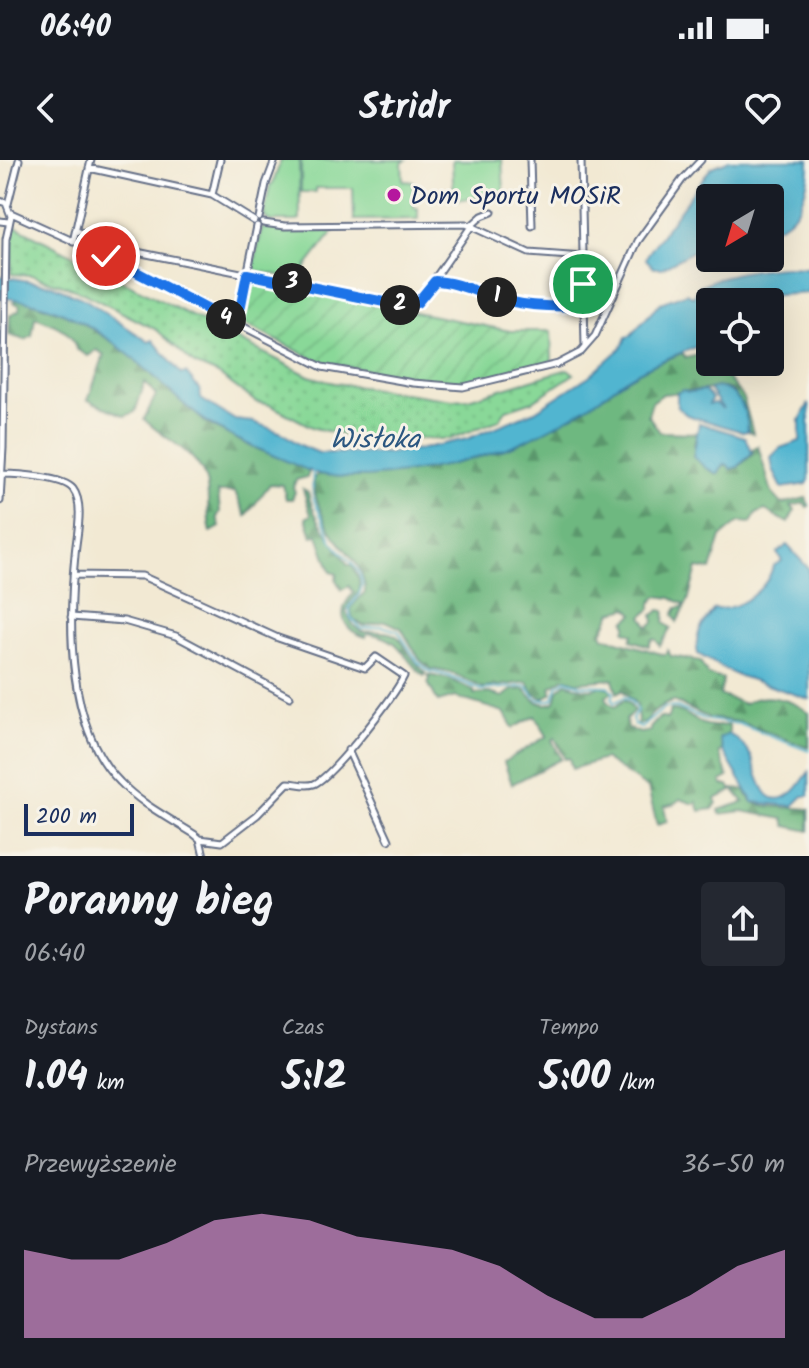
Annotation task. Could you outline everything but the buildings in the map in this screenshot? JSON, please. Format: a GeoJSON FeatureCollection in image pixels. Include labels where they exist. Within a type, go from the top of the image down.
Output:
{"type":"FeatureCollection","features":[{"type":"Feature","properties":{"kind":"street"},"geometry":{"type":"LineString","coordinates":[[0,501],[6,220],[19,160]]}},
{"type":"Feature","properties":{"kind":"street"},"geometry":{"type":"LineString","coordinates":[[73,242],[91,160]]}},
{"type":"Feature","properties":{"kind":"street"},"geometry":{"type":"LineString","coordinates":[[212,195],[220,160]]}},
{"type":"Feature","properties":{"kind":"street"},"geometry":{"type":"LineString","coordinates":[[237,325],[266,184],[275,160]]}},
{"type":"Feature","properties":{"kind":"street"},"geometry":{"type":"LineString","coordinates":[[530,160],[532,226]]}},
{"type":"Feature","properties":{"kind":"street"},"geometry":{"type":"LineString","coordinates":[[581,160],[585,348]]}},
{"type":"Feature","properties":{"kind":"street"},"geometry":{"type":"LineString","coordinates":[[6,220],[24,221],[73,242],[322,367],[450,387],[486,383],[560,364],[585,348],[595,336],[643,234],[682,180],[701,160]]}},
{"type":"Feature","properties":{"kind":"street"},"geometry":{"type":"LineString","coordinates":[[89,168],[212,195],[258,222],[285,226],[472,225],[507,245],[529,253],[583,257]]}},
{"type":"Feature","properties":{"kind":"street"},"geometry":{"type":"LineString","coordinates":[[8,205],[1,201],[11,188]]}},
{"type":"Feature","properties":{"kind":"street"},"geometry":{"type":"LineString","coordinates":[[77,231],[117,248],[404,306],[417,303],[472,225],[492,212]]}},
{"type":"Feature","properties":{"kind":"street"},"geometry":{"type":"LineString","coordinates":[[435,281],[519,303],[608,305]]}},
{"type":"Feature","properties":{"kind":"street"},"geometry":{"type":"LineString","coordinates":[[2,474],[50,480],[72,488],[78,518],[73,575],[71,617],[87,726],[101,758],[121,783],[142,801],[200,839],[222,842],[288,783],[313,784],[321,779],[398,689],[404,676],[376,657],[365,668],[278,638],[137,574],[73,575]]}},
{"type":"Feature","properties":{"kind":"street"},"geometry":{"type":"LineString","coordinates":[[71,617],[124,621],[176,636],[290,697]]}},
{"type":"Feature","properties":{"kind":"street"},"geometry":{"type":"LineString","coordinates":[[348,750],[389,840]]}},
{"type":"Feature","properties":{"kind":"street"},"geometry":{"type":"LineString","coordinates":[[200,839],[204,856]]}},
{"type":"Feature","properties":{"kind":"green space"},"geometry":{"type":"Polygon","coordinates":[[[281,160],[299,160],[300,220],[297,221],[269,221],[264,216],[270,185],[281,160]]]}},
{"type":"Feature","properties":{"kind":"green space"},"geometry":{"type":"Polygon","coordinates":[[[301,160],[406,160],[402,163],[403,181],[413,182],[414,208],[418,208],[418,219],[354,220],[353,188],[316,188],[316,192],[301,192],[301,160]]]}},
{"type":"Feature","properties":{"kind":"green space"},"geometry":{"type":"Polygon","coordinates":[[[452,160],[502,160],[504,192],[502,195],[454,200],[452,160]]]}},
{"type":"Feature","properties":{"kind":"green space"},"geometry":{"type":"Polygon","coordinates":[[[13,225],[309,376],[334,383],[453,400],[468,399],[568,369],[574,374],[533,401],[506,410],[499,420],[450,439],[362,439],[314,428],[270,405],[256,402],[218,374],[194,364],[157,330],[75,289],[31,275],[11,274],[13,225]]]}},
{"type":"Feature","properties":{"kind":"green space"},"geometry":{"type":"Polygon","coordinates":[[[262,228],[334,231],[306,267],[303,280],[253,270],[262,228]]]}},
{"type":"Feature","properties":{"kind":"green space"},"geometry":{"type":"Polygon","coordinates":[[[250,279],[510,331],[551,331],[552,361],[464,383],[423,380],[320,362],[244,324],[242,320],[250,279]]]}},
{"type":"Feature","properties":{"kind":"green space"},"geometry":{"type":"Polygon","coordinates":[[[20,298],[73,317],[127,351],[206,423],[248,445],[307,469],[307,477],[296,480],[292,499],[286,499],[283,485],[270,484],[246,516],[235,492],[218,492],[220,512],[217,517],[220,527],[211,532],[207,487],[202,471],[188,454],[144,419],[156,395],[145,382],[135,412],[125,416],[88,400],[104,355],[97,350],[88,356],[76,349],[66,332],[35,317],[32,336],[25,340],[9,335],[10,315],[19,310],[20,305],[13,302],[20,298]]]}},
{"type":"Feature","properties":{"kind":"green space"},"geometry":{"type":"Polygon","coordinates":[[[682,353],[686,358],[696,356],[696,376],[730,376],[727,378],[743,397],[753,433],[748,431],[742,409],[732,390],[723,388],[663,394],[652,402],[648,415],[660,432],[697,433],[694,445],[701,459],[709,470],[718,474],[724,465],[738,467],[758,446],[772,493],[782,504],[806,498],[809,506],[804,503],[791,506],[795,510],[788,523],[765,510],[756,514],[751,523],[739,522],[721,537],[711,570],[697,568],[688,601],[677,622],[673,615],[684,604],[657,596],[651,603],[651,609],[642,616],[648,627],[654,622],[653,615],[660,610],[665,611],[664,623],[671,628],[660,646],[652,639],[649,646],[631,640],[633,634],[625,631],[625,621],[634,614],[628,608],[612,612],[602,632],[604,637],[665,655],[667,650],[671,656],[700,661],[708,675],[723,679],[720,695],[744,704],[760,698],[777,698],[802,708],[809,713],[809,748],[740,722],[709,718],[673,701],[654,712],[647,722],[638,725],[637,705],[622,690],[617,693],[613,679],[577,682],[564,678],[551,687],[552,693],[543,698],[533,693],[528,682],[483,688],[452,673],[431,669],[420,660],[401,628],[386,621],[364,626],[353,619],[350,608],[365,592],[362,575],[323,516],[314,477],[319,474],[357,476],[410,471],[512,446],[555,425],[644,369],[682,353]]]}},
{"type":"Feature","properties":{"kind":"green space"},"geometry":{"type":"Polygon","coordinates":[[[303,489],[308,492],[314,512],[325,530],[359,579],[360,591],[346,612],[354,626],[362,632],[397,636],[426,673],[424,676],[389,640],[367,633],[366,637],[346,624],[343,613],[354,593],[349,586],[342,590],[336,580],[337,574],[331,572],[318,535],[312,536],[306,518],[311,515],[303,489]]]}},
{"type":"Feature","properties":{"kind":"green space"},"geometry":{"type":"Polygon","coordinates":[[[428,675],[449,679],[474,691],[474,694],[489,693],[503,697],[512,690],[525,689],[534,699],[546,704],[555,702],[558,690],[566,683],[588,689],[601,686],[610,688],[612,692],[606,697],[607,702],[615,707],[624,700],[628,702],[634,711],[626,720],[628,728],[640,733],[651,731],[650,728],[660,717],[667,719],[671,710],[706,725],[729,725],[729,734],[720,738],[723,751],[719,752],[728,777],[721,781],[723,785],[729,785],[732,791],[715,799],[717,803],[713,809],[700,811],[697,802],[694,804],[680,799],[664,806],[667,822],[657,825],[648,788],[604,759],[572,769],[569,758],[565,759],[555,738],[552,740],[561,759],[512,784],[504,762],[547,736],[535,716],[513,728],[504,712],[455,697],[438,702],[428,683],[428,675]]]}},
{"type":"Feature","properties":{"kind":"green space"},"geometry":{"type":"Polygon","coordinates":[[[733,789],[745,790],[757,804],[809,809],[809,831],[786,826],[784,819],[742,811],[720,814],[719,810],[744,802],[733,789]]]}},
{"type":"Feature","properties":{"kind":"water"},"geometry":{"type":"Polygon","coordinates":[[[730,160],[809,160],[801,203],[784,223],[784,184],[699,184],[712,167],[730,160]]]}},
{"type":"Feature","properties":{"kind":"water"},"geometry":{"type":"Polygon","coordinates":[[[696,188],[696,250],[662,268],[654,268],[646,259],[696,188]]]}},
{"type":"Feature","properties":{"kind":"water"},"geometry":{"type":"Polygon","coordinates":[[[784,267],[809,268],[809,293],[784,295],[784,288],[698,288],[729,275],[784,272],[784,267]]]}},
{"type":"Feature","properties":{"kind":"water"},"geometry":{"type":"Polygon","coordinates":[[[0,276],[52,285],[86,300],[149,342],[153,340],[181,374],[186,373],[199,389],[201,399],[235,420],[253,422],[282,433],[319,453],[388,453],[420,449],[467,439],[535,411],[589,376],[622,347],[626,337],[660,303],[687,293],[694,297],[696,292],[696,347],[629,377],[582,410],[542,432],[506,449],[453,464],[395,474],[341,477],[319,474],[299,466],[212,425],[96,331],[51,308],[0,298],[0,276]]]}},
{"type":"Feature","properties":{"kind":"water"},"geometry":{"type":"Polygon","coordinates":[[[717,387],[731,392],[740,402],[748,431],[687,415],[677,407],[677,393],[682,390],[704,390],[712,398],[709,404],[715,403],[723,409],[709,389],[717,387]]]}},
{"type":"Feature","properties":{"kind":"water"},"geometry":{"type":"Polygon","coordinates":[[[809,403],[809,479],[807,484],[782,488],[773,470],[771,457],[780,448],[800,441],[800,420],[809,403]]]}},
{"type":"Feature","properties":{"kind":"water"},"geometry":{"type":"Polygon","coordinates":[[[699,423],[745,437],[752,453],[738,467],[730,469],[724,465],[718,474],[706,468],[693,457],[699,423]]]}},
{"type":"Feature","properties":{"kind":"water"},"geometry":{"type":"Polygon","coordinates":[[[787,545],[809,569],[809,699],[734,674],[698,654],[697,647],[700,630],[714,609],[742,603],[758,591],[773,566],[782,561],[777,553],[787,545]]]}},
{"type":"Feature","properties":{"kind":"water"},"geometry":{"type":"Polygon","coordinates":[[[729,734],[749,752],[769,795],[775,799],[783,798],[793,792],[809,772],[809,796],[803,796],[793,806],[753,802],[723,751],[720,738],[729,734]]]}},
{"type":"Feature","properties":{"kind":"waterway"},"geometry":{"type":"LineString","coordinates":[[313,471],[314,499],[331,539],[353,564],[361,580],[358,597],[349,607],[351,618],[362,629],[382,626],[398,631],[418,662],[429,671],[481,690],[527,686],[540,700],[553,699],[557,686],[566,680],[581,685],[609,686],[614,693],[614,703],[624,697],[630,700],[637,710],[632,719],[641,728],[664,708],[676,707],[707,720],[739,724],[809,751]]}},
{"type":"Feature","properties":{"kind":"place","name":"Dom Sportu MOSiR"},"geometry":{"type":"Point","coordinates":[394,195]}},
{"type":"Feature","properties":{"kind":"route"},"geometry":{"type":"LineString","coordinates":[[106,256],[237,325],[247,274],[404,306],[417,303],[435,281],[441,281],[505,301],[584,306],[583,284]]}},
{"type":"Feature","properties":{"kind":"water label","name":"Wisłoka"},"geometry":{"type":"Point","coordinates":[375,438]}}]}
